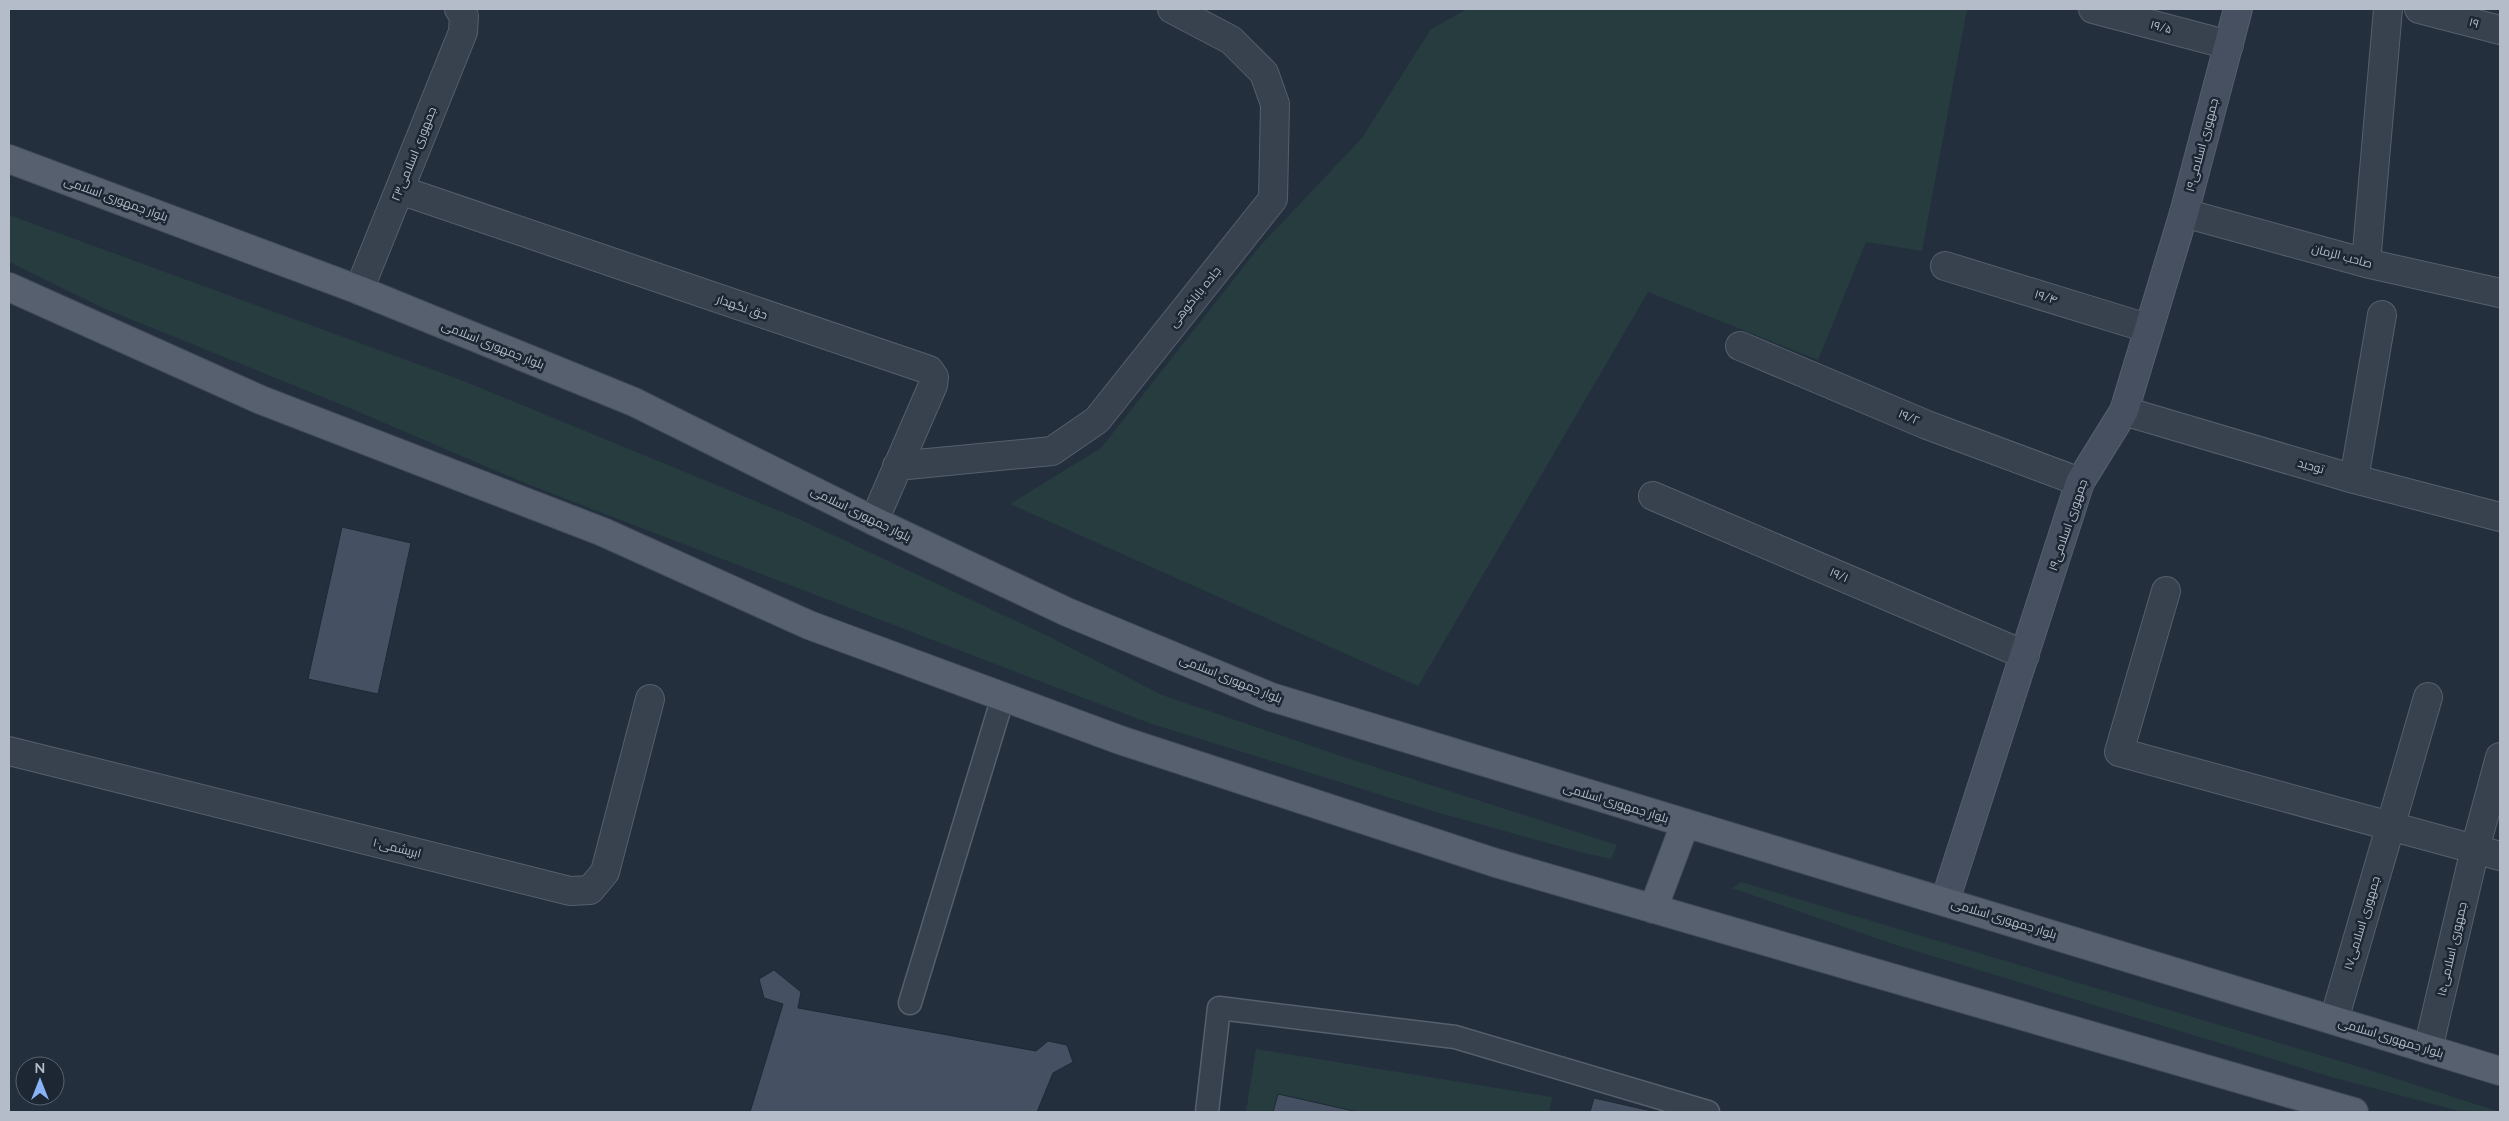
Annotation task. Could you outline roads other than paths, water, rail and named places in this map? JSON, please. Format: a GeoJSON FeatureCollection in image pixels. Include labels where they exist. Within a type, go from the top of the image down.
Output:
{"type":"FeatureCollection","features":[{"type":"Feature","properties":{"kind":"main road","name":"بلوار جمهوری اسلامی"},"geometry":{"type":"LineString","coordinates":[[9,159],[359,290],[634,402],[874,521],[1067,612],[1271,697],[2500,1071]]}},
{"type":"Feature","properties":{"kind":"main road"},"geometry":{"type":"LineString","coordinates":[[9,287],[261,400],[603,532],[809,625],[1120,740],[1468,854],[2354,1112]]}},
{"type":"Feature","properties":{"kind":"main road"},"geometry":{"type":"LineString","coordinates":[[1654,909],[1685,824]]}},
{"type":"Feature","properties":{"kind":"street","name":"جاده باباکوهی"},"geometry":{"type":"LineString","coordinates":[[897,466],[1052,451],[1097,420],[1273,199],[1275,104],[1264,73],[1231,40],[1172,9]]}},
{"type":"Feature","properties":{"kind":"street","name":"۱۹/۵"},"geometry":{"type":"LineString","coordinates":[[2093,9],[2229,45]]}},
{"type":"Feature","properties":{"kind":"street","name":"جمهوری اسلامی۱۹"},"geometry":{"type":"LineString","coordinates":[[1945,901],[2080,482],[2124,411],[2184,213],[2238,9]]}},
{"type":"Feature","properties":{"kind":"street"},"geometry":{"type":"LineString","coordinates":[[2366,263],[2388,9]]}},
{"type":"Feature","properties":{"kind":"street","name":"۱۹"},"geometry":{"type":"LineString","coordinates":[[2419,9],[2500,30]]}},
{"type":"Feature","properties":{"kind":"street","name":"جمهوری اسلامی۲۳"},"geometry":{"type":"LineString","coordinates":[[359,290],[462,32],[461,13]]}},
{"type":"Feature","properties":{"kind":"street","name":"حق نگهدار"},"geometry":{"type":"LineString","coordinates":[[400,190],[929,370],[934,377],[933,385],[874,521]]}},
{"type":"Feature","properties":{"kind":"street","name":"صاحب الزمان"},"geometry":{"type":"LineString","coordinates":[[2184,213],[2366,263],[2500,293]]}},
{"type":"Feature","properties":{"kind":"street","name":"۱۹/۴"},"geometry":{"type":"LineString","coordinates":[[1945,266],[2148,328]]}},
{"type":"Feature","properties":{"kind":"street"},"geometry":{"type":"LineString","coordinates":[[2354,479],[2382,315]]}},
{"type":"Feature","properties":{"kind":"street","name":"۱۹/۲"},"geometry":{"type":"LineString","coordinates":[[1740,346],[1927,425],[2080,482]]}},
{"type":"Feature","properties":{"kind":"street","name":"توحید"},"geometry":{"type":"LineString","coordinates":[[2124,411],[2354,479],[2500,517]]}},
{"type":"Feature","properties":{"kind":"street","name":"۱۹/۱"},"geometry":{"type":"LineString","coordinates":[[1653,496],[2025,655]]}},
{"type":"Feature","properties":{"kind":"street"},"geometry":{"type":"LineString","coordinates":[[2166,590],[2119,752],[2488,852]]}},
{"type":"Feature","properties":{"kind":"street","name":"جمهوری اسلامی۱۷"},"geometry":{"type":"LineString","coordinates":[[2334,1020],[2428,697]]}},
{"type":"Feature","properties":{"kind":"street","name":"ابریشمی۱۰"},"geometry":{"type":"LineString","coordinates":[[9,751],[570,891],[590,890],[606,872],[650,699]]}},
{"type":"Feature","properties":{"kind":"street","name":"جمهوری اسلامی۱۵"},"geometry":{"type":"LineString","coordinates":[[2428,1049],[2488,852],[2500,757]]}},
{"type":"Feature","properties":{"kind":"lane"},"geometry":{"type":"LineString","coordinates":[[910,1003],[1003,697]]}},
{"type":"Feature","properties":{"kind":"lane"},"geometry":{"type":"LineString","coordinates":[[1207,1112],[1219,1008],[1455,1037],[1708,1112]]}}]}
